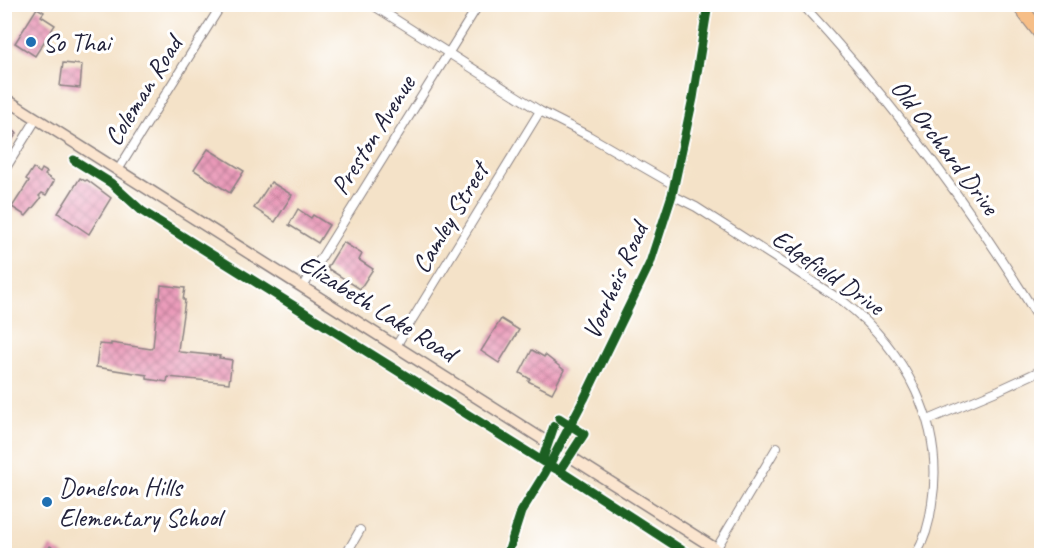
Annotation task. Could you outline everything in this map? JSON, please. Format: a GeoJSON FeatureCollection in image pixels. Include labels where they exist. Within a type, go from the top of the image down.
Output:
{"type":"FeatureCollection","features":[{"type":"Feature","properties":{"kind":"highway"},"geometry":{"type":"LineString","coordinates":[[1018,4],[1041,34]]}},
{"type":"Feature","properties":{"kind":"main road","name":"Elizabeth Lake Road"},"geometry":{"type":"LineString","coordinates":[[4,98],[558,448],[714,552],[727,555]]}},
{"type":"Feature","properties":{"kind":"street","name":"Coleman Road"},"geometry":{"type":"LineString","coordinates":[[118,170],[222,4]]}},
{"type":"Feature","properties":{"kind":"street"},"geometry":{"type":"LineString","coordinates":[[371,4],[540,111],[589,136],[674,185]]}},
{"type":"Feature","properties":{"kind":"street","name":"Preston Avenue"},"geometry":{"type":"LineString","coordinates":[[303,287],[479,4]]}},
{"type":"Feature","properties":{"kind":"street","name":"Voorheis Road"},"geometry":{"type":"LineString","coordinates":[[507,555],[521,512],[594,380],[650,262],[672,195],[693,98],[708,4]]}},
{"type":"Feature","properties":{"kind":"street","name":"Old Orchard Drive"},"geometry":{"type":"LineString","coordinates":[[802,4],[875,88],[968,209],[1041,324]]}},
{"type":"Feature","properties":{"kind":"street","name":"Camley Street"},"geometry":{"type":"LineString","coordinates":[[396,346],[540,111]]}},
{"type":"Feature","properties":{"kind":"street"},"geometry":{"type":"LineString","coordinates":[[4,171],[37,118]]}},
{"type":"Feature","properties":{"kind":"street","name":"Edgefield Drive"},"geometry":{"type":"LineString","coordinates":[[672,195],[696,207],[820,286],[862,316],[879,333],[905,369],[928,420],[933,440],[934,491],[930,518],[915,555]]}},
{"type":"Feature","properties":{"kind":"street"},"geometry":{"type":"LineString","coordinates":[[928,420],[1041,370]]}},
{"type":"Feature","properties":{"kind":"street"},"geometry":{"type":"LineString","coordinates":[[714,552],[777,447]]}},
{"type":"Feature","properties":{"kind":"street"},"geometry":{"type":"LineString","coordinates":[[345,555],[360,530]]}},
{"type":"Feature","properties":{"kind":"building"},"geometry":{"type":"Polygon","coordinates":[[[37,8],[44,12],[41,16],[55,25],[35,56],[15,43],[37,8]]]}},
{"type":"Feature","properties":{"kind":"building"},"geometry":{"type":"Polygon","coordinates":[[[63,63],[82,65],[80,88],[60,86],[63,63]]]}},
{"type":"Feature","properties":{"kind":"building"},"geometry":{"type":"Polygon","coordinates":[[[7,127],[17,133],[4,152],[4,131],[7,127]]]}},
{"type":"Feature","properties":{"kind":"building"},"geometry":{"type":"Polygon","coordinates":[[[208,149],[244,171],[230,193],[194,170],[208,149]]]}},
{"type":"Feature","properties":{"kind":"building"},"geometry":{"type":"Polygon","coordinates":[[[33,168],[40,173],[42,169],[47,172],[45,175],[54,181],[46,195],[42,193],[39,196],[41,198],[26,216],[12,207],[29,181],[26,179],[33,168]]]}},
{"type":"Feature","properties":{"kind":"building"},"geometry":{"type":"Polygon","coordinates":[[[80,178],[87,180],[111,198],[89,234],[58,213],[80,178]]]}},
{"type":"Feature","properties":{"kind":"building"},"geometry":{"type":"Polygon","coordinates":[[[271,182],[292,195],[275,222],[254,208],[271,182]]]}},
{"type":"Feature","properties":{"kind":"building"},"geometry":{"type":"Polygon","coordinates":[[[298,209],[311,218],[313,215],[329,225],[318,243],[289,225],[298,209]]]}},
{"type":"Feature","properties":{"kind":"building"},"geometry":{"type":"Polygon","coordinates":[[[343,242],[362,254],[359,260],[373,269],[360,289],[327,268],[343,242]]]}},
{"type":"Feature","properties":{"kind":"building"},"geometry":{"type":"Polygon","coordinates":[[[161,285],[185,288],[178,350],[232,360],[229,383],[168,377],[167,382],[147,379],[147,375],[96,367],[99,344],[111,345],[111,343],[151,349],[153,347],[161,285]]]}},
{"type":"Feature","properties":{"kind":"building"},"geometry":{"type":"Polygon","coordinates":[[[501,319],[519,330],[499,363],[481,351],[501,319]]]}},
{"type":"Feature","properties":{"kind":"building"},"geometry":{"type":"Polygon","coordinates":[[[532,350],[544,357],[545,355],[564,370],[552,393],[528,381],[530,379],[520,373],[532,350]]]}},
{"type":"Feature","properties":{"kind":"building"},"geometry":{"type":"Polygon","coordinates":[[[50,546],[66,556],[44,556],[50,546]]]}},
{"type":"Feature","properties":{"kind":"cycle path"},"geometry":{"type":"LineString","coordinates":[[507,556],[521,512],[545,473],[584,399],[650,263],[672,195],[693,98],[708,4]]}},
{"type":"Feature","properties":{"kind":"cycle path"},"geometry":{"type":"LineString","coordinates":[[74,160],[111,183],[142,211],[542,461]]}},
{"type":"Feature","properties":{"kind":"cycle path"},"geometry":{"type":"LineString","coordinates":[[554,426],[542,461],[560,471],[584,434],[559,418]]}},
{"type":"Feature","properties":{"kind":"cycle path"},"geometry":{"type":"LineString","coordinates":[[560,471],[691,556]]}},
{"type":"Feature","properties":{"kind":"place","name":"So Thai"},"geometry":{"type":"Point","coordinates":[31,42]}},
{"type":"Feature","properties":{"kind":"place","name":"Donelson Hills Elementary School"},"geometry":{"type":"Point","coordinates":[47,502]}}]}
